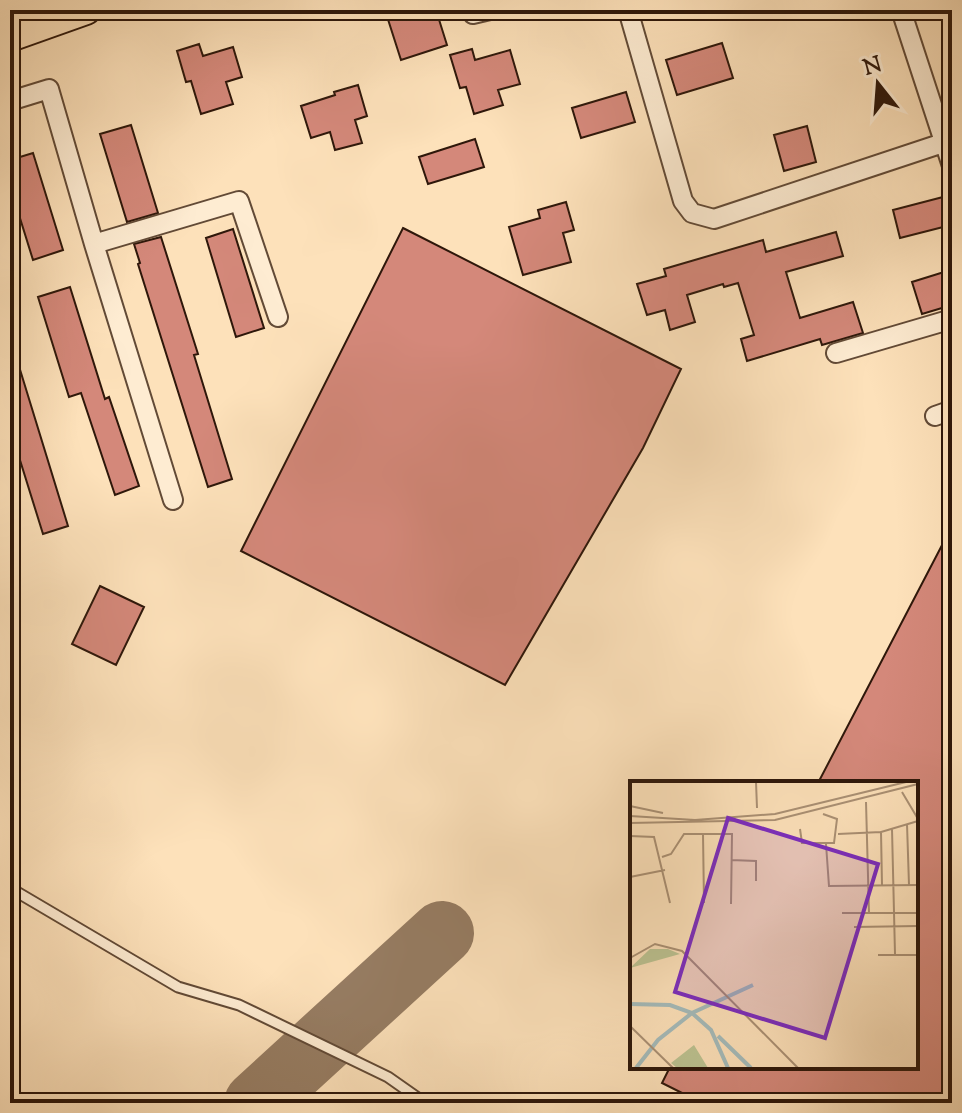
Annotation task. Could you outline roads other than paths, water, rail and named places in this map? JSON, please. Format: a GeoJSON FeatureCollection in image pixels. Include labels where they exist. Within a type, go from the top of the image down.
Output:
{"type":"FeatureCollection","features":[{"type":"Feature","properties":{"kind":"main road"},"geometry":{"type":"LineString","coordinates":[[10,37],[86,10]]}},
{"type":"Feature","properties":{"kind":"street"},"geometry":{"type":"LineString","coordinates":[[472,10],[473,14],[490,10]]}},
{"type":"Feature","properties":{"kind":"street"},"geometry":{"type":"LineString","coordinates":[[628,10],[683,201],[692,213],[714,219],[948,141]]}},
{"type":"Feature","properties":{"kind":"street"},"geometry":{"type":"LineString","coordinates":[[901,10],[948,141],[952,166]]}},
{"type":"Feature","properties":{"kind":"street"},"geometry":{"type":"LineString","coordinates":[[10,101],[49,89],[173,500]]}},
{"type":"Feature","properties":{"kind":"street"},"geometry":{"type":"LineString","coordinates":[[94,244],[239,201],[278,317]]}},
{"type":"Feature","properties":{"kind":"street"},"geometry":{"type":"LineString","coordinates":[[836,353],[952,319]]}},
{"type":"Feature","properties":{"kind":"lane"},"geometry":{"type":"LineString","coordinates":[[10,888],[178,987],[239,1005],[388,1077],[425,1103]]}}]}
